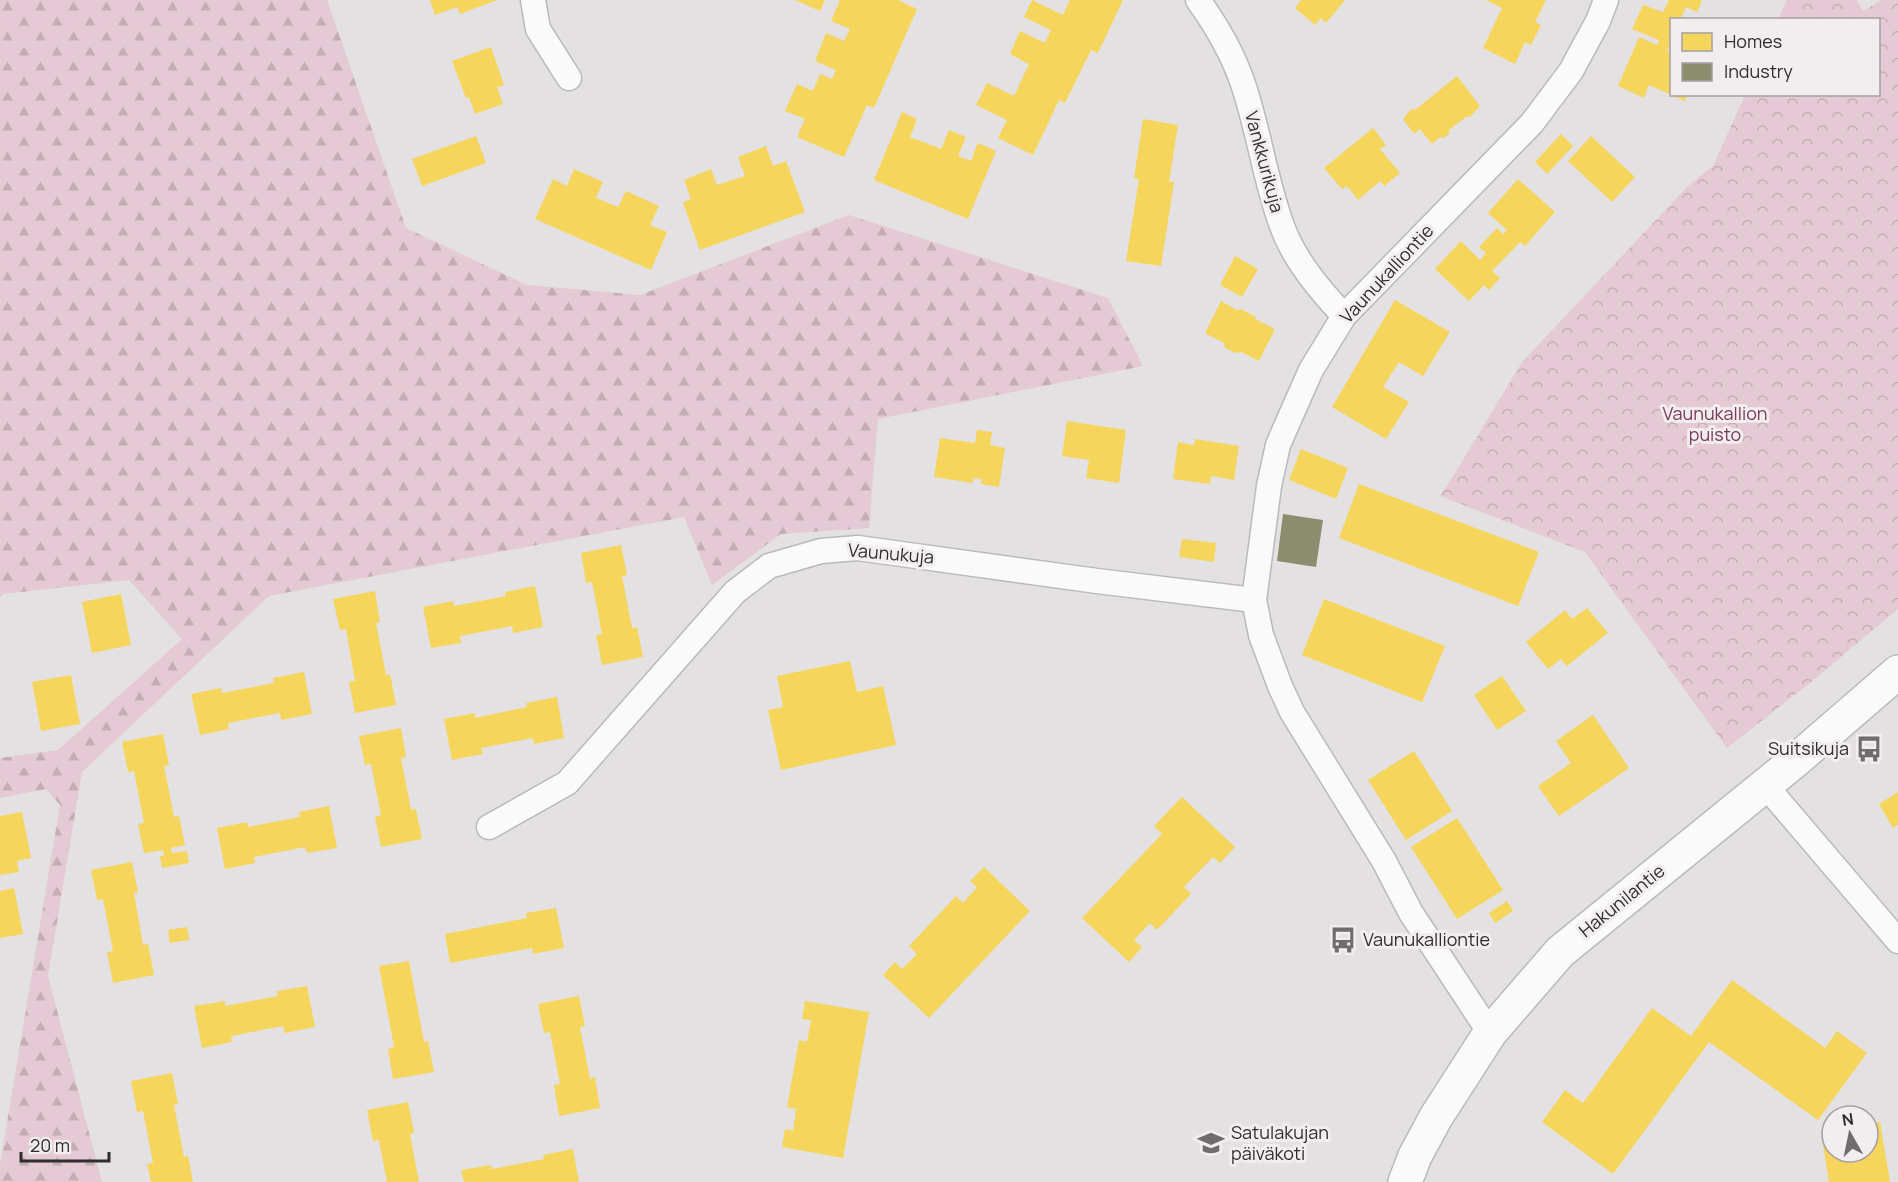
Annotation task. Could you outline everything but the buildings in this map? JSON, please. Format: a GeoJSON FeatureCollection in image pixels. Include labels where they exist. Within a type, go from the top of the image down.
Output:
{"type":"FeatureCollection","features":[{"type":"Feature","properties":{"kind":"main road","name":"Hakunilantie"},"geometry":{"type":"LineString","coordinates":[[1406,1182],[1415,1156],[1436,1117],[1490,1033],[1560,952],[1765,786],[1898,672]]}},
{"type":"Feature","properties":{"kind":"street"},"geometry":{"type":"LineString","coordinates":[[533,0],[538,29],[569,78]]}},
{"type":"Feature","properties":{"kind":"street","name":"Vankkurikuja"},"geometry":{"type":"LineString","coordinates":[[1198,0],[1224,42],[1244,85],[1282,227],[1296,256],[1322,292],[1344,316]]}},
{"type":"Feature","properties":{"kind":"street","name":"Vaunukalliontie"},"geometry":{"type":"LineString","coordinates":[[1490,1033],[1411,913],[1384,861],[1292,712],[1262,635],[1254,600],[1269,486],[1278,445],[1311,370],[1344,316],[1532,123],[1571,71],[1598,21],[1606,0]]}},
{"type":"Feature","properties":{"kind":"street","name":"Vaunukuja"},"geometry":{"type":"LineString","coordinates":[[489,827],[567,783],[735,592],[769,566],[821,551],[858,548],[1254,600]]}},
{"type":"Feature","properties":{"kind":"street"},"geometry":{"type":"LineString","coordinates":[[1765,786],[1898,941]]}},
{"type":"Feature","properties":{"kind":"green space"},"geometry":{"type":"Polygon","coordinates":[[[0,0],[327,0],[406,228],[527,285],[640,295],[849,215],[1108,298],[1143,366],[878,419],[869,528],[781,534],[712,585],[684,517],[269,596],[82,772],[48,976],[102,1182],[0,1182],[0,1165],[60,805],[46,789],[0,798],[0,758],[58,750],[182,639],[129,580],[3,594],[0,597],[0,0]]]}},
{"type":"Feature","properties":{"kind":"green space","name":"Vaunukallion puisto"},"geometry":{"type":"Polygon","coordinates":[[[1787,0],[1857,0],[1863,11],[1881,0],[1898,0],[1898,609],[1727,748],[1585,552],[1440,496],[1522,362],[1688,186],[1713,166],[1745,96],[1880,96],[1880,18],[1778,18],[1787,0]]]}},
{"type":"Feature","properties":{"kind":"place","name":"Suitsikuja"},"geometry":{"type":"Point","coordinates":[1869,749]}},
{"type":"Feature","properties":{"kind":"place","name":"Vaunukalliontie"},"geometry":{"type":"Point","coordinates":[1343,940]}},
{"type":"Feature","properties":{"kind":"place","name":"Satulakujan päiväkoti"},"geometry":{"type":"Point","coordinates":[1211,1143]}}]}
